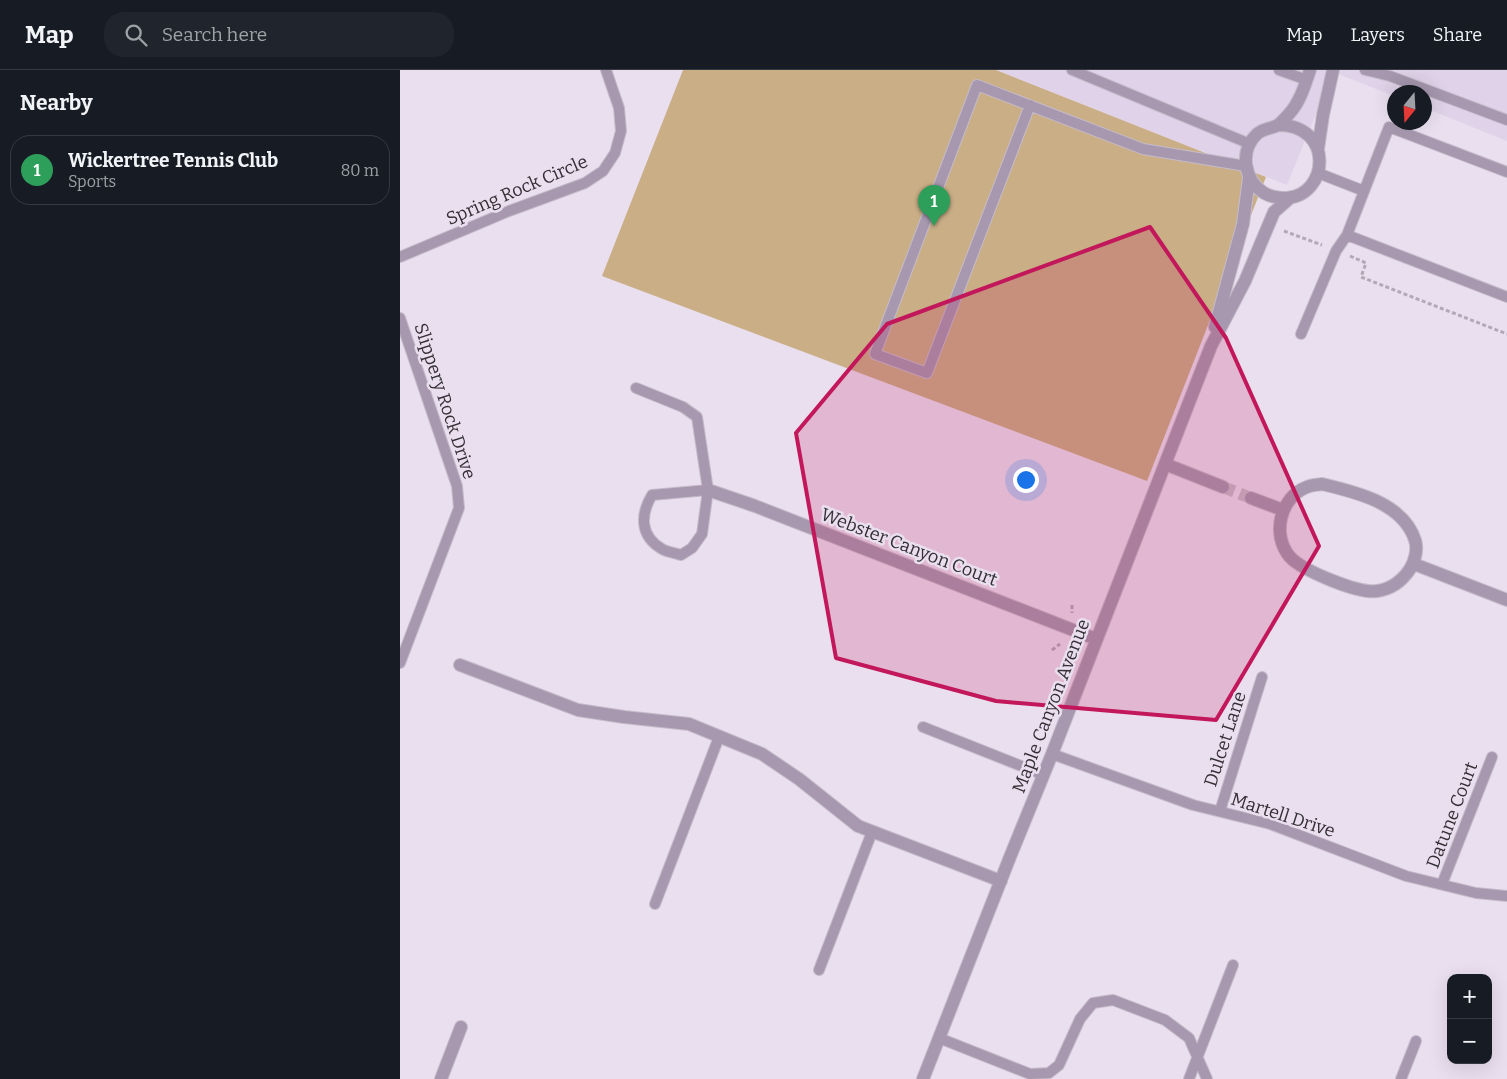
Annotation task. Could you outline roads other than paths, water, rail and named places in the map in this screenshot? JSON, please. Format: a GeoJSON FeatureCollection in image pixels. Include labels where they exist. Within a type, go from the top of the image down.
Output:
{"type":"FeatureCollection","features":[{"type":"Feature","properties":{"kind":"street"},"geometry":{"type":"LineString","coordinates":[[1318,173],[1320,160],[1318,149],[1333,70]]}},
{"type":"Feature","properties":{"kind":"street"},"geometry":{"type":"LineString","coordinates":[[1278,125],[1290,114],[1297,103],[1308,75]]}},
{"type":"Feature","properties":{"kind":"street"},"geometry":{"type":"LineString","coordinates":[[1250,144],[1266,128],[1289,125],[1300,128],[1310,136],[1318,149]]}},
{"type":"Feature","properties":{"kind":"street","name":"Maple Canyon Avenue"},"geometry":{"type":"LineString","coordinates":[[1211,346],[1243,224],[1248,172],[1246,155],[1250,144]]}},
{"type":"Feature","properties":{"kind":"street"},"geometry":{"type":"LineString","coordinates":[[1248,172],[1256,187],[1266,194],[1278,198],[1291,198]]}},
{"type":"Feature","properties":{"kind":"street","name":"Maple Canyon Avenue"},"geometry":{"type":"LineString","coordinates":[[923,1079],[1211,346],[1245,281],[1274,212],[1291,198],[1303,193],[1312,184],[1318,173]]}},
{"type":"Feature","properties":{"kind":"street"},"geometry":{"type":"LineString","coordinates":[[1165,464],[1224,487]]}},
{"type":"Feature","properties":{"kind":"street"},"geometry":{"type":"LineString","coordinates":[[1322,484],[1379,503],[1398,513],[1412,529],[1417,545],[1414,564],[1402,580],[1387,590],[1370,593],[1352,588],[1303,568],[1290,557],[1283,544],[1279,527],[1283,510],[1296,494],[1307,486],[1322,484]]}},
{"type":"Feature","properties":{"kind":"street","name":"Webster Canyon Court"},"geometry":{"type":"LineString","coordinates":[[708,490],[764,509],[1096,640]]}},
{"type":"Feature","properties":{"kind":"street"},"geometry":{"type":"LineString","coordinates":[[1251,498],[1283,510]]}},
{"type":"Feature","properties":{"kind":"street"},"geometry":{"type":"LineString","coordinates":[[1414,564],[1507,600]]}},
{"type":"Feature","properties":{"kind":"street"},"geometry":{"type":"LineString","coordinates":[[460,665],[578,710],[689,724],[762,754],[798,779],[858,826],[1001,881]]}},
{"type":"Feature","properties":{"kind":"street"},"geometry":{"type":"LineString","coordinates":[[441,1079],[461,1027]]}},
{"type":"Feature","properties":{"kind":"lane","name":"Spring Rock Circle"},"geometry":{"type":"LineString","coordinates":[[400,257],[508,211],[586,183],[603,171],[615,153],[621,131],[619,108],[606,70]]}},
{"type":"Feature","properties":{"kind":"lane"},"geometry":{"type":"LineString","coordinates":[[1072,70],[1250,144]]}},
{"type":"Feature","properties":{"kind":"lane"},"geometry":{"type":"LineString","coordinates":[[1279,70],[1308,75]]}},
{"type":"Feature","properties":{"kind":"lane"},"geometry":{"type":"LineString","coordinates":[[1365,70],[1392,73],[1507,120]]}},
{"type":"Feature","properties":{"kind":"lane"},"geometry":{"type":"LineString","coordinates":[[1030,105],[927,373],[875,354],[977,85],[1030,105],[1143,149],[1248,172]]}},
{"type":"Feature","properties":{"kind":"lane"},"geometry":{"type":"LineString","coordinates":[[1301,334],[1336,251],[1347,236],[1389,127],[1507,172]]}},
{"type":"Feature","properties":{"kind":"lane"},"geometry":{"type":"LineString","coordinates":[[1318,173],[1364,191]]}},
{"type":"Feature","properties":{"kind":"lane"},"geometry":{"type":"LineString","coordinates":[[1347,236],[1507,298]]}},
{"type":"Feature","properties":{"kind":"lane","name":"Slippery Rock Drive"},"geometry":{"type":"LineString","coordinates":[[400,318],[457,486],[459,508],[400,663]]}},
{"type":"Feature","properties":{"kind":"lane"},"geometry":{"type":"LineString","coordinates":[[636,388],[683,407],[697,417],[708,490],[702,534],[692,548],[681,555],[663,550],[650,539],[643,524],[645,506],[652,495],[708,490]]}},
{"type":"Feature","properties":{"kind":"lane","name":"Dulcet Lane"},"geometry":{"type":"LineString","coordinates":[[1220,811],[1262,678]]}},
{"type":"Feature","properties":{"kind":"lane"},"geometry":{"type":"LineString","coordinates":[[923,727],[1044,775]]}},
{"type":"Feature","properties":{"kind":"lane"},"geometry":{"type":"LineString","coordinates":[[655,904],[719,737]]}},
{"type":"Feature","properties":{"kind":"lane","name":"Martell Drive"},"geometry":{"type":"LineString","coordinates":[[1052,754],[1193,806],[1270,824],[1406,876],[1476,893],[1507,896]]}},
{"type":"Feature","properties":{"kind":"lane","name":"Datune Court"},"geometry":{"type":"LineString","coordinates":[[1442,884],[1492,757]]}},
{"type":"Feature","properties":{"kind":"lane"},"geometry":{"type":"LineString","coordinates":[[819,970],[872,832]]}},
{"type":"Feature","properties":{"kind":"lane"},"geometry":{"type":"LineString","coordinates":[[1189,1079],[1233,964]]}},
{"type":"Feature","properties":{"kind":"lane"},"geometry":{"type":"LineString","coordinates":[[940,1038],[1030,1074],[1049,1073],[1058,1065],[1080,1019],[1093,1003],[1113,1000],[1164,1020],[1188,1038],[1207,1079]]}},
{"type":"Feature","properties":{"kind":"lane"},"geometry":{"type":"LineString","coordinates":[[1401,1079],[1416,1041]]}},
{"type":"Feature","properties":{"kind":"tunnel"},"geometry":{"type":"LineString","coordinates":[[1223,487],[1251,498]]}},
{"type":"Feature","properties":{"kind":"place","name":"Wickertree Tennis Club"},"geometry":{"type":"Point","coordinates":[934,226]}}]}
